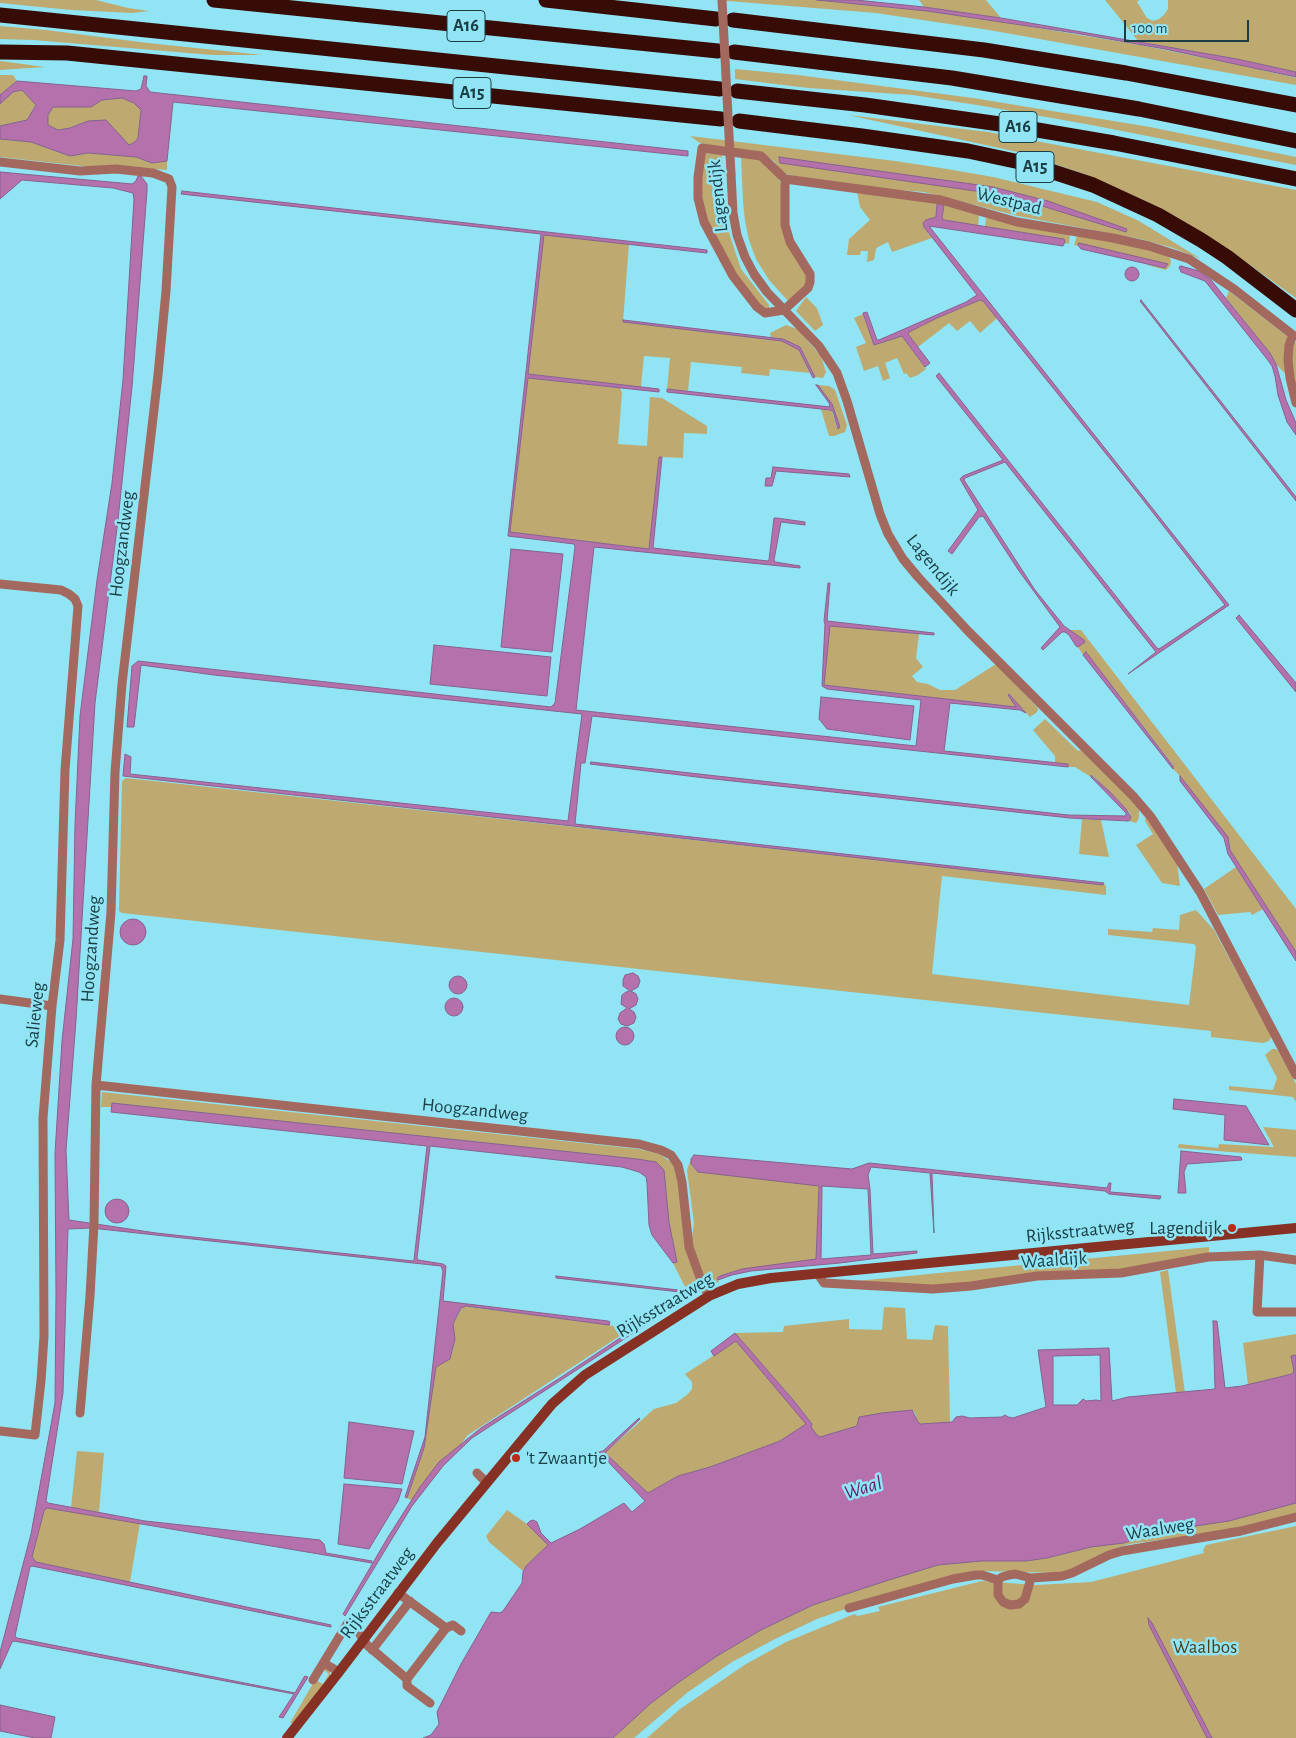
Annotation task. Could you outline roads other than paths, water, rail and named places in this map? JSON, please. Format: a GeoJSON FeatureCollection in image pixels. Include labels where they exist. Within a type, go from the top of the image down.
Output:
{"type":"FeatureCollection","features":[{"type":"Feature","properties":{"kind":"highway","name":"A16"},"geometry":{"type":"LineString","coordinates":[[214,0],[718,51]]}},
{"type":"Feature","properties":{"kind":"highway"},"geometry":{"type":"LineString","coordinates":[[546,0],[716,19]]}},
{"type":"Feature","properties":{"kind":"highway","name":"A16"},"geometry":{"type":"LineString","coordinates":[[0,15],[720,88]]}},
{"type":"Feature","properties":{"kind":"highway"},"geometry":{"type":"LineString","coordinates":[[733,20],[984,50],[1126,73],[1296,105]]}},
{"type":"Feature","properties":{"kind":"highway"},"geometry":{"type":"LineString","coordinates":[[0,42],[67,53]]}},
{"type":"Feature","properties":{"kind":"highway","name":"A15"},"geometry":{"type":"LineString","coordinates":[[0,52],[67,53],[721,119]]}},
{"type":"Feature","properties":{"kind":"highway","name":"A16"},"geometry":{"type":"LineString","coordinates":[[734,52],[952,78],[1139,109],[1296,141]]}},
{"type":"Feature","properties":{"kind":"highway","name":"A16"},"geometry":{"type":"LineString","coordinates":[[737,91],[865,105],[1014,126],[1142,148],[1296,179]]}},
{"type":"Feature","properties":{"kind":"highway","name":"A15"},"geometry":{"type":"LineString","coordinates":[[739,121],[968,151],[1029,164],[1086,183],[1135,203],[1187,231],[1227,257],[1296,310]]}},
{"type":"Feature","properties":{"kind":"street","name":"Lagendijk"},"geometry":{"type":"LineString","coordinates":[[722,0],[733,213],[738,235],[745,257],[754,274],[767,292],[819,346],[837,373],[880,514],[888,534],[903,559],[918,578],[968,631],[1133,796],[1155,822],[1200,892],[1296,1075]]}},
{"type":"Feature","properties":{"kind":"street"},"geometry":{"type":"LineString","coordinates":[[702,148],[761,156],[785,179],[785,225],[790,242],[810,274],[808,288],[784,310],[768,313],[761,312],[733,276],[704,222],[698,198],[698,178],[702,148]]}},
{"type":"Feature","properties":{"kind":"street","name":"Hoogzandweg"},"geometry":{"type":"LineString","coordinates":[[0,162],[80,171],[116,169],[153,173],[169,179],[172,187],[166,291],[158,375],[122,684],[115,772],[111,912],[96,1085],[94,1227],[80,1413]]}},
{"type":"Feature","properties":{"kind":"street","name":"Westpad"},"geometry":{"type":"LineString","coordinates":[[785,179],[941,200],[1009,220],[1113,238],[1189,259],[1210,272],[1293,335],[1289,345],[1288,360],[1296,403]]}},
{"type":"Feature","properties":{"kind":"street","name":"Salieweg"},"geometry":{"type":"LineString","coordinates":[[0,584],[61,590],[75,599],[78,606],[65,770],[60,940],[42,1118],[44,1336],[36,1435],[0,1431]]}},
{"type":"Feature","properties":{"kind":"street"},"geometry":{"type":"LineString","coordinates":[[0,999],[52,1006]]}},
{"type":"Feature","properties":{"kind":"street","name":"Hoogzandweg"},"geometry":{"type":"LineString","coordinates":[[96,1085],[639,1144],[662,1150],[671,1155],[678,1165],[682,1182],[689,1247],[702,1283],[709,1296]]}},
{"type":"Feature","properties":{"kind":"street","name":"Rijksstraatweg"},"geometry":{"type":"LineString","coordinates":[[288,1731],[339,1672],[398,1593],[537,1420],[572,1385],[585,1375],[709,1296],[726,1288],[751,1281],[1296,1228]]}},
{"type":"Feature","properties":{"kind":"street"},"geometry":{"type":"LineString","coordinates":[[1260,1256],[1257,1312],[1296,1312]]}},
{"type":"Feature","properties":{"kind":"street","name":"Waaldijk"},"geometry":{"type":"LineString","coordinates":[[818,1274],[824,1282],[933,1290],[1038,1276],[1121,1273],[1208,1257],[1260,1256],[1296,1260]]}},
{"type":"Feature","properties":{"kind":"street"},"geometry":{"type":"LineString","coordinates":[[477,1473],[486,1482]]}},
{"type":"Feature","properties":{"kind":"street","name":"Waalweg"},"geometry":{"type":"LineString","coordinates":[[849,1608],[953,1579],[976,1575],[998,1580],[1002,1576],[1015,1574],[1031,1578],[1062,1576],[1122,1551],[1242,1531],[1296,1517]]}},
{"type":"Feature","properties":{"kind":"street"},"geometry":{"type":"LineString","coordinates":[[998,1580],[998,1595],[1003,1602],[1010,1605],[1019,1604],[1026,1599],[1031,1578]]}},
{"type":"Feature","properties":{"kind":"street"},"geometry":{"type":"LineString","coordinates":[[398,1593],[446,1628]]}},
{"type":"Feature","properties":{"kind":"street"},"geometry":{"type":"LineString","coordinates":[[372,1650],[410,1601]]}},
{"type":"Feature","properties":{"kind":"street","name":"Rijksstraatweg"},"geometry":{"type":"LineString","coordinates":[[313,1680],[348,1624],[363,1640]]}},
{"type":"Feature","properties":{"kind":"street"},"geometry":{"type":"LineString","coordinates":[[407,1679],[446,1628],[453,1625],[461,1631]]}},
{"type":"Feature","properties":{"kind":"street"},"geometry":{"type":"LineString","coordinates":[[363,1640],[372,1650],[394,1666],[407,1679],[408,1686],[430,1703]]}},
{"type":"Feature","properties":{"kind":"street"},"geometry":{"type":"LineString","coordinates":[[324,1662],[339,1672]]}},
{"type":"Feature","properties":{"kind":"water"},"geometry":{"type":"Polygon","coordinates":[[[817,0],[856,0],[1001,18],[1237,59],[1296,72],[1296,77],[1165,49],[1075,33],[927,11],[817,0]]]}},
{"type":"Feature","properties":{"kind":"water"},"geometry":{"type":"Polygon","coordinates":[[[144,76],[147,76],[146,86],[150,92],[688,151],[688,156],[173,102],[167,161],[152,163],[136,157],[88,153],[70,156],[31,142],[0,139],[0,126],[27,120],[36,105],[22,90],[13,92],[0,104],[0,95],[17,81],[136,91],[141,89],[144,76]],[[122,98],[102,100],[91,107],[53,107],[48,115],[48,125],[58,130],[70,128],[88,121],[106,120],[129,145],[138,138],[141,110],[134,103],[122,98]]]}},
{"type":"Feature","properties":{"kind":"water"},"geometry":{"type":"Polygon","coordinates":[[[779,157],[993,187],[1048,201],[1127,229],[1126,232],[1010,196],[780,163],[779,157]]]}},
{"type":"Feature","properties":{"kind":"water"},"geometry":{"type":"Polygon","coordinates":[[[0,172],[132,184],[138,176],[141,176],[147,184],[132,387],[118,520],[95,703],[76,1020],[66,1150],[69,1220],[156,1233],[414,1260],[427,1146],[111,1112],[112,1103],[637,1159],[656,1162],[664,1170],[669,1222],[677,1262],[673,1263],[652,1235],[649,1225],[646,1177],[639,1172],[622,1167],[430,1146],[417,1258],[418,1260],[446,1266],[443,1301],[610,1322],[609,1325],[466,1306],[461,1308],[453,1324],[455,1339],[450,1359],[436,1367],[424,1448],[407,1498],[405,1497],[425,1437],[443,1271],[441,1266],[91,1228],[68,1229],[63,1393],[46,1501],[48,1503],[145,1521],[320,1540],[324,1544],[326,1553],[372,1561],[372,1563],[47,1508],[44,1511],[32,1557],[36,1562],[331,1625],[331,1627],[32,1566],[30,1567],[15,1636],[17,1638],[295,1693],[304,1677],[308,1677],[283,1718],[279,1717],[294,1694],[14,1641],[0,1669],[0,1652],[31,1534],[55,1403],[55,1153],[62,1041],[73,939],[75,825],[80,716],[97,580],[112,483],[123,380],[134,199],[133,193],[113,188],[22,180],[0,199],[0,172]]]}},
{"type":"Feature","properties":{"kind":"water"},"geometry":{"type":"Polygon","coordinates":[[[182,191],[707,250],[707,253],[544,235],[528,374],[659,389],[659,392],[528,378],[510,532],[649,549],[659,457],[662,457],[653,548],[768,561],[774,518],[777,518],[805,522],[805,525],[781,522],[774,560],[775,562],[800,566],[800,568],[594,547],[576,710],[916,746],[921,700],[827,689],[822,686],[824,621],[828,583],[830,583],[827,621],[934,633],[934,635],[830,626],[824,685],[1016,707],[1009,694],[1026,713],[1020,710],[950,703],[944,751],[1068,764],[1068,767],[592,716],[585,763],[581,763],[575,824],[1104,883],[1103,885],[123,776],[125,754],[131,757],[130,774],[568,821],[582,714],[214,675],[141,665],[134,727],[127,727],[132,666],[138,661],[551,707],[555,703],[575,547],[574,544],[508,536],[541,234],[181,194],[182,191]]]}},
{"type":"Feature","properties":{"kind":"water"},"geometry":{"type":"Polygon","coordinates":[[[937,204],[944,205],[942,218],[944,220],[1064,239],[1063,246],[929,226],[1229,605],[1128,674],[1156,652],[1005,462],[964,480],[1035,590],[1064,626],[1085,642],[1078,647],[1069,635],[1062,632],[1043,650],[1041,648],[1060,627],[1019,571],[983,516],[979,517],[952,554],[948,551],[978,510],[960,479],[963,476],[1003,460],[936,376],[939,373],[1157,648],[1159,649],[1225,605],[983,301],[980,300],[937,318],[909,332],[908,334],[930,363],[925,367],[902,336],[874,345],[863,313],[867,312],[877,340],[879,340],[966,302],[977,295],[924,227],[923,223],[926,220],[936,217],[937,204]]]}},
{"type":"Feature","properties":{"kind":"water"},"geometry":{"type":"Polygon","coordinates":[[[1079,243],[1168,264],[1165,268],[1081,249],[1078,245],[1079,243]]]}},
{"type":"Feature","properties":{"kind":"water"},"geometry":{"type":"Polygon","coordinates":[[[1129,267],[1135,267],[1139,274],[1135,281],[1129,281],[1125,277],[1125,271],[1129,267]]]}},
{"type":"Feature","properties":{"kind":"water"},"geometry":{"type":"Polygon","coordinates":[[[1179,267],[1199,271],[1211,280],[1270,353],[1276,364],[1286,400],[1296,423],[1296,435],[1287,422],[1278,395],[1272,366],[1205,281],[1181,272],[1179,267]]]}},
{"type":"Feature","properties":{"kind":"water"},"geometry":{"type":"Polygon","coordinates":[[[1140,301],[1296,497],[1296,501],[1140,301]]]}},
{"type":"Feature","properties":{"kind":"water"},"geometry":{"type":"Polygon","coordinates":[[[623,320],[783,339],[800,347],[815,377],[813,378],[799,350],[782,341],[623,322],[623,320]]]}},
{"type":"Feature","properties":{"kind":"water"},"geometry":{"type":"Polygon","coordinates":[[[816,385],[818,385],[832,404],[840,427],[838,429],[833,411],[830,410],[667,392],[667,389],[830,407],[816,385]]]}},
{"type":"Feature","properties":{"kind":"water"},"geometry":{"type":"Polygon","coordinates":[[[773,467],[849,474],[850,477],[776,471],[772,486],[765,486],[766,478],[771,478],[773,467]]]}},
{"type":"Feature","properties":{"kind":"water"},"geometry":{"type":"Polygon","coordinates":[[[511,549],[563,554],[552,652],[501,647],[511,549]]]}},
{"type":"Feature","properties":{"kind":"water"},"geometry":{"type":"Polygon","coordinates":[[[1239,615],[1296,683],[1296,692],[1236,618],[1239,615]]]}},
{"type":"Feature","properties":{"kind":"water"},"geometry":{"type":"Polygon","coordinates":[[[434,645],[551,657],[547,696],[430,684],[434,645]]]}},
{"type":"Feature","properties":{"kind":"water"},"geometry":{"type":"Polygon","coordinates":[[[1086,652],[1173,766],[1173,769],[1083,655],[1086,652]]]}},
{"type":"Feature","properties":{"kind":"water"},"geometry":{"type":"Polygon","coordinates":[[[821,697],[914,706],[910,740],[827,729],[819,719],[821,697]]]}},
{"type":"Feature","properties":{"kind":"water"},"geometry":{"type":"Polygon","coordinates":[[[591,762],[1068,815],[1126,816],[1126,813],[1091,775],[1110,792],[1131,817],[1129,821],[1070,818],[705,778],[590,764],[591,762]]]}},
{"type":"Feature","properties":{"kind":"water"},"geometry":{"type":"Polygon","coordinates":[[[1180,776],[1228,837],[1230,850],[1296,952],[1296,961],[1228,854],[1224,838],[1180,781],[1180,776]]]}},
{"type":"Feature","properties":{"kind":"water"},"geometry":{"type":"Polygon","coordinates":[[[133,919],[142,923],[146,932],[142,941],[133,945],[124,941],[120,932],[124,923],[133,919]]]}},
{"type":"Feature","properties":{"kind":"water"},"geometry":{"type":"Polygon","coordinates":[[[633,973],[638,976],[640,981],[638,987],[631,991],[636,994],[638,999],[636,1005],[629,1009],[634,1012],[636,1017],[634,1023],[627,1026],[621,1024],[618,1019],[620,1013],[627,1008],[621,1004],[622,995],[630,991],[623,986],[623,980],[625,975],[633,973]]]}},
{"type":"Feature","properties":{"kind":"water"},"geometry":{"type":"Polygon","coordinates":[[[458,976],[464,979],[467,985],[464,991],[458,994],[452,991],[449,985],[452,979],[458,976]]]}},
{"type":"Feature","properties":{"kind":"water"},"geometry":{"type":"Polygon","coordinates":[[[454,998],[460,1001],[463,1007],[460,1013],[454,1016],[448,1013],[445,1007],[448,1001],[454,998]]]}},
{"type":"Feature","properties":{"kind":"water"},"geometry":{"type":"Polygon","coordinates":[[[625,1027],[631,1030],[634,1036],[631,1042],[625,1045],[619,1042],[616,1036],[619,1030],[625,1027]]]}},
{"type":"Feature","properties":{"kind":"water"},"geometry":{"type":"Polygon","coordinates":[[[1174,1099],[1246,1106],[1269,1145],[1224,1140],[1225,1115],[1173,1109],[1174,1099]]]}},
{"type":"Feature","properties":{"kind":"water"},"geometry":{"type":"Polygon","coordinates":[[[1181,1151],[1241,1157],[1242,1160],[1187,1164],[1184,1172],[1186,1193],[1178,1193],[1181,1151]]]}},
{"type":"Feature","properties":{"kind":"water"},"geometry":{"type":"Polygon","coordinates":[[[694,1155],[852,1169],[869,1163],[1107,1188],[1109,1183],[1111,1183],[1110,1192],[1161,1196],[1160,1199],[1109,1194],[1105,1191],[932,1173],[934,1233],[930,1173],[871,1167],[868,1175],[873,1254],[917,1251],[917,1253],[840,1263],[751,1271],[718,1280],[717,1278],[720,1276],[742,1269],[816,1259],[819,1186],[698,1172],[691,1164],[691,1159],[694,1155]],[[822,1186],[821,1259],[871,1255],[868,1189],[822,1186]]]}},
{"type":"Feature","properties":{"kind":"water"},"geometry":{"type":"Polygon","coordinates":[[[117,1199],[125,1203],[129,1211],[125,1219],[117,1223],[109,1219],[105,1211],[109,1203],[117,1199]]]}},
{"type":"Feature","properties":{"kind":"water"},"geometry":{"type":"Polygon","coordinates":[[[556,1276],[687,1291],[688,1293],[655,1319],[472,1438],[443,1466],[412,1506],[345,1616],[343,1614],[388,1537],[420,1487],[439,1462],[481,1428],[560,1378],[682,1295],[680,1292],[556,1278],[556,1276]]]}},
{"type":"Feature","properties":{"kind":"water","name":"Waal"},"geometry":{"type":"Polygon","coordinates":[[[1213,1321],[1217,1321],[1225,1388],[1242,1386],[1292,1374],[1294,1371],[1291,1356],[1296,1355],[1296,1503],[1229,1521],[1156,1532],[1124,1543],[1091,1547],[1047,1558],[1026,1561],[981,1561],[938,1565],[813,1605],[761,1630],[717,1656],[650,1704],[613,1738],[423,1738],[431,1735],[439,1724],[437,1712],[461,1664],[491,1612],[500,1613],[503,1611],[522,1583],[523,1572],[526,1566],[548,1545],[527,1524],[533,1520],[537,1522],[541,1533],[551,1543],[580,1529],[624,1503],[632,1512],[645,1501],[599,1452],[603,1451],[639,1418],[605,1453],[648,1493],[678,1476],[710,1467],[780,1441],[806,1424],[736,1341],[714,1356],[711,1351],[735,1333],[794,1401],[820,1437],[857,1426],[859,1417],[882,1413],[912,1410],[920,1424],[952,1422],[956,1417],[962,1416],[970,1418],[1002,1417],[1005,1415],[1013,1418],[1046,1407],[1038,1350],[1109,1348],[1112,1401],[1128,1397],[1215,1389],[1213,1321]],[[1100,1355],[1053,1356],[1053,1405],[1077,1405],[1083,1399],[1086,1401],[1101,1401],[1100,1355]]]}},
{"type":"Feature","properties":{"kind":"water"},"geometry":{"type":"Polygon","coordinates":[[[349,1422],[414,1431],[402,1484],[344,1478],[349,1422]]]}},
{"type":"Feature","properties":{"kind":"water"},"geometry":{"type":"Polygon","coordinates":[[[344,1484],[402,1489],[398,1501],[369,1549],[338,1544],[344,1484]]]}},
{"type":"Feature","properties":{"kind":"water"},"geometry":{"type":"Polygon","coordinates":[[[1148,1618],[1212,1738],[1207,1738],[1149,1625],[1148,1618]]]}},
{"type":"Feature","properties":{"kind":"water"},"geometry":{"type":"Polygon","coordinates":[[[0,1705],[55,1717],[51,1738],[35,1738],[0,1731],[0,1705]]]}},
{"type":"Feature","properties":{"kind":"place","name":"Lagendijk"},"geometry":{"type":"Point","coordinates":[1232,1228]}},
{"type":"Feature","properties":{"kind":"place","name":"'t Zwaantje"},"geometry":{"type":"Point","coordinates":[516,1458]}},
{"type":"Feature","properties":{"kind":"park label","name":"Waalbos"},"geometry":{"type":"Point","coordinates":[1205,1647]}}]}
